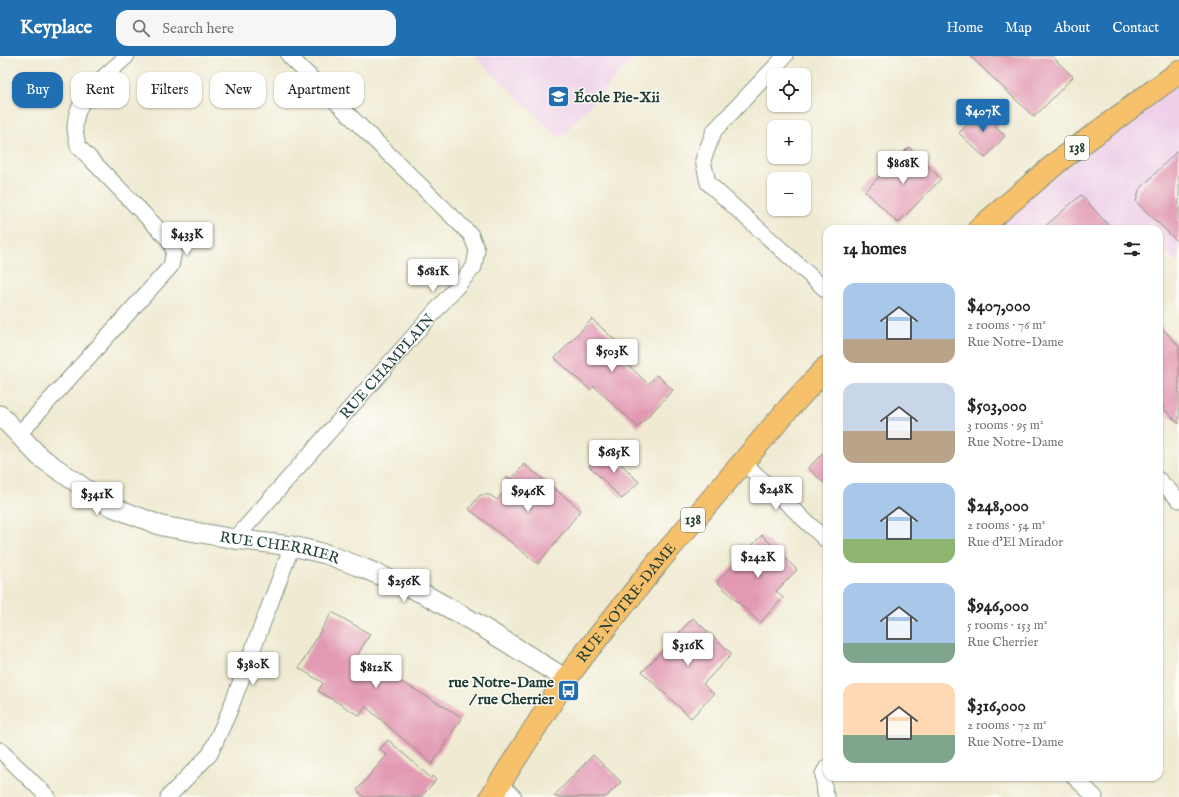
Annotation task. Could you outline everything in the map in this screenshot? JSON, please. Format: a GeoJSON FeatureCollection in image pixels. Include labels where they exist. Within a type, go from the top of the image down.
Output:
{"type":"FeatureCollection","features":[{"type":"Feature","properties":{"kind":"main road","name":"138"},"geometry":{"type":"LineString","coordinates":[[984,225],[1060,160],[1179,72]]}},
{"type":"Feature","properties":{"kind":"main road","name":"RUE NOTRE-DAME"},"geometry":{"type":"LineString","coordinates":[[502,792],[566,679],[658,562],[789,408],[823,371]]}},
{"type":"Feature","properties":{"kind":"street"},"geometry":{"type":"LineString","coordinates":[[19,434],[172,266],[174,252],[169,240],[78,146],[75,127],[79,108],[90,91],[127,56]]}},
{"type":"Feature","properties":{"kind":"street","name":"RUE CHAMPLAIN"},"geometry":{"type":"LineString","coordinates":[[235,538],[474,267],[477,250],[471,236],[289,56]]}},
{"type":"Feature","properties":{"kind":"street"},"geometry":{"type":"LineString","coordinates":[[785,56],[714,131],[703,160],[708,183],[823,287]]}},
{"type":"Feature","properties":{"kind":"street","name":"RUE CHERRIER"},"geometry":{"type":"LineString","coordinates":[[0,414],[40,457],[110,506],[162,526],[292,546],[326,554],[363,568],[424,594],[474,622],[566,679]]}},
{"type":"Feature","properties":{"kind":"street"},"geometry":{"type":"LineString","coordinates":[[744,462],[823,537]]}},
{"type":"Feature","properties":{"kind":"street"},"geometry":{"type":"LineString","coordinates":[[1163,484],[1179,500]]}},
{"type":"Feature","properties":{"kind":"street"},"geometry":{"type":"LineString","coordinates":[[168,797],[210,754],[229,712],[292,546]]}},
{"type":"Feature","properties":{"kind":"street"},"geometry":{"type":"LineString","coordinates":[[0,750],[48,797]]}},
{"type":"Feature","properties":{"kind":"street"},"geometry":{"type":"LineString","coordinates":[[824,781],[825,794],[827,797]]}},
{"type":"Feature","properties":{"kind":"street"},"geometry":{"type":"LineString","coordinates":[[1078,781],[1095,797]]}},
{"type":"Feature","properties":{"kind":"shaded area","name":"École Pie-Xii"},"geometry":{"type":"Polygon","coordinates":[[[474,56],[635,56],[560,138],[474,56]]]}},
{"type":"Feature","properties":{"kind":"shaded area"},"geometry":{"type":"Polygon","coordinates":[[[1179,74],[1179,265],[1163,249],[1163,225],[987,225],[1179,74]]]}},
{"type":"Feature","properties":{"kind":"building"},"geometry":{"type":"Polygon","coordinates":[[[970,56],[1052,56],[1073,77],[1034,117],[970,56]]]}},
{"type":"Feature","properties":{"kind":"building"},"geometry":{"type":"Polygon","coordinates":[[[984,107],[1000,122],[995,127],[1005,136],[985,158],[959,133],[984,107]]]}},
{"type":"Feature","properties":{"kind":"building"},"geometry":{"type":"Polygon","coordinates":[[[909,147],[941,179],[898,223],[865,191],[909,147]]]}},
{"type":"Feature","properties":{"kind":"building"},"geometry":{"type":"Polygon","coordinates":[[[1179,149],[1179,243],[1163,228],[1163,225],[1160,225],[1136,202],[1139,190],[1179,149]]]}},
{"type":"Feature","properties":{"kind":"building"},"geometry":{"type":"Polygon","coordinates":[[[1081,195],[1108,225],[1047,225],[1081,195]]]}},
{"type":"Feature","properties":{"kind":"building"},"geometry":{"type":"Polygon","coordinates":[[[592,319],[628,352],[622,359],[648,384],[657,375],[673,390],[638,427],[594,386],[590,390],[555,358],[592,319]]]}},
{"type":"Feature","properties":{"kind":"building"},"geometry":{"type":"Polygon","coordinates":[[[1163,329],[1179,346],[1179,424],[1163,408],[1163,329]]]}},
{"type":"Feature","properties":{"kind":"building"},"geometry":{"type":"Polygon","coordinates":[[[606,449],[639,482],[622,499],[589,466],[606,449]]]}},
{"type":"Feature","properties":{"kind":"building"},"geometry":{"type":"Polygon","coordinates":[[[823,453],[823,482],[808,468],[823,453]]]}},
{"type":"Feature","properties":{"kind":"building"},"geometry":{"type":"Polygon","coordinates":[[[524,464],[581,510],[538,564],[469,509],[480,495],[490,495],[497,500],[508,486],[503,482],[507,477],[511,480],[524,464]]]}},
{"type":"Feature","properties":{"kind":"building"},"geometry":{"type":"Polygon","coordinates":[[[762,535],[797,570],[776,591],[783,598],[760,623],[717,582],[762,535]]]}},
{"type":"Feature","properties":{"kind":"building"},"geometry":{"type":"Polygon","coordinates":[[[332,612],[370,634],[357,656],[462,717],[432,764],[365,706],[360,716],[318,691],[323,683],[299,668],[332,612]]]}},
{"type":"Feature","properties":{"kind":"building"},"geometry":{"type":"Polygon","coordinates":[[[693,618],[732,654],[703,684],[714,694],[691,718],[642,672],[693,618]]]}},
{"type":"Feature","properties":{"kind":"building"},"geometry":{"type":"Polygon","coordinates":[[[388,740],[431,778],[432,776],[436,780],[421,797],[364,797],[357,790],[387,755],[380,749],[388,740]]]}},
{"type":"Feature","properties":{"kind":"building"},"geometry":{"type":"Polygon","coordinates":[[[593,755],[621,782],[606,797],[554,796],[593,755]]]}},
{"type":"Feature","properties":{"kind":"place","name":"École Pie-Xii"},"geometry":{"type":"Point","coordinates":[558,97]}},
{"type":"Feature","properties":{"kind":"place","name":"rue Notre-Dame / rue Cherrier"},"geometry":{"type":"Point","coordinates":[569,691]}}]}
